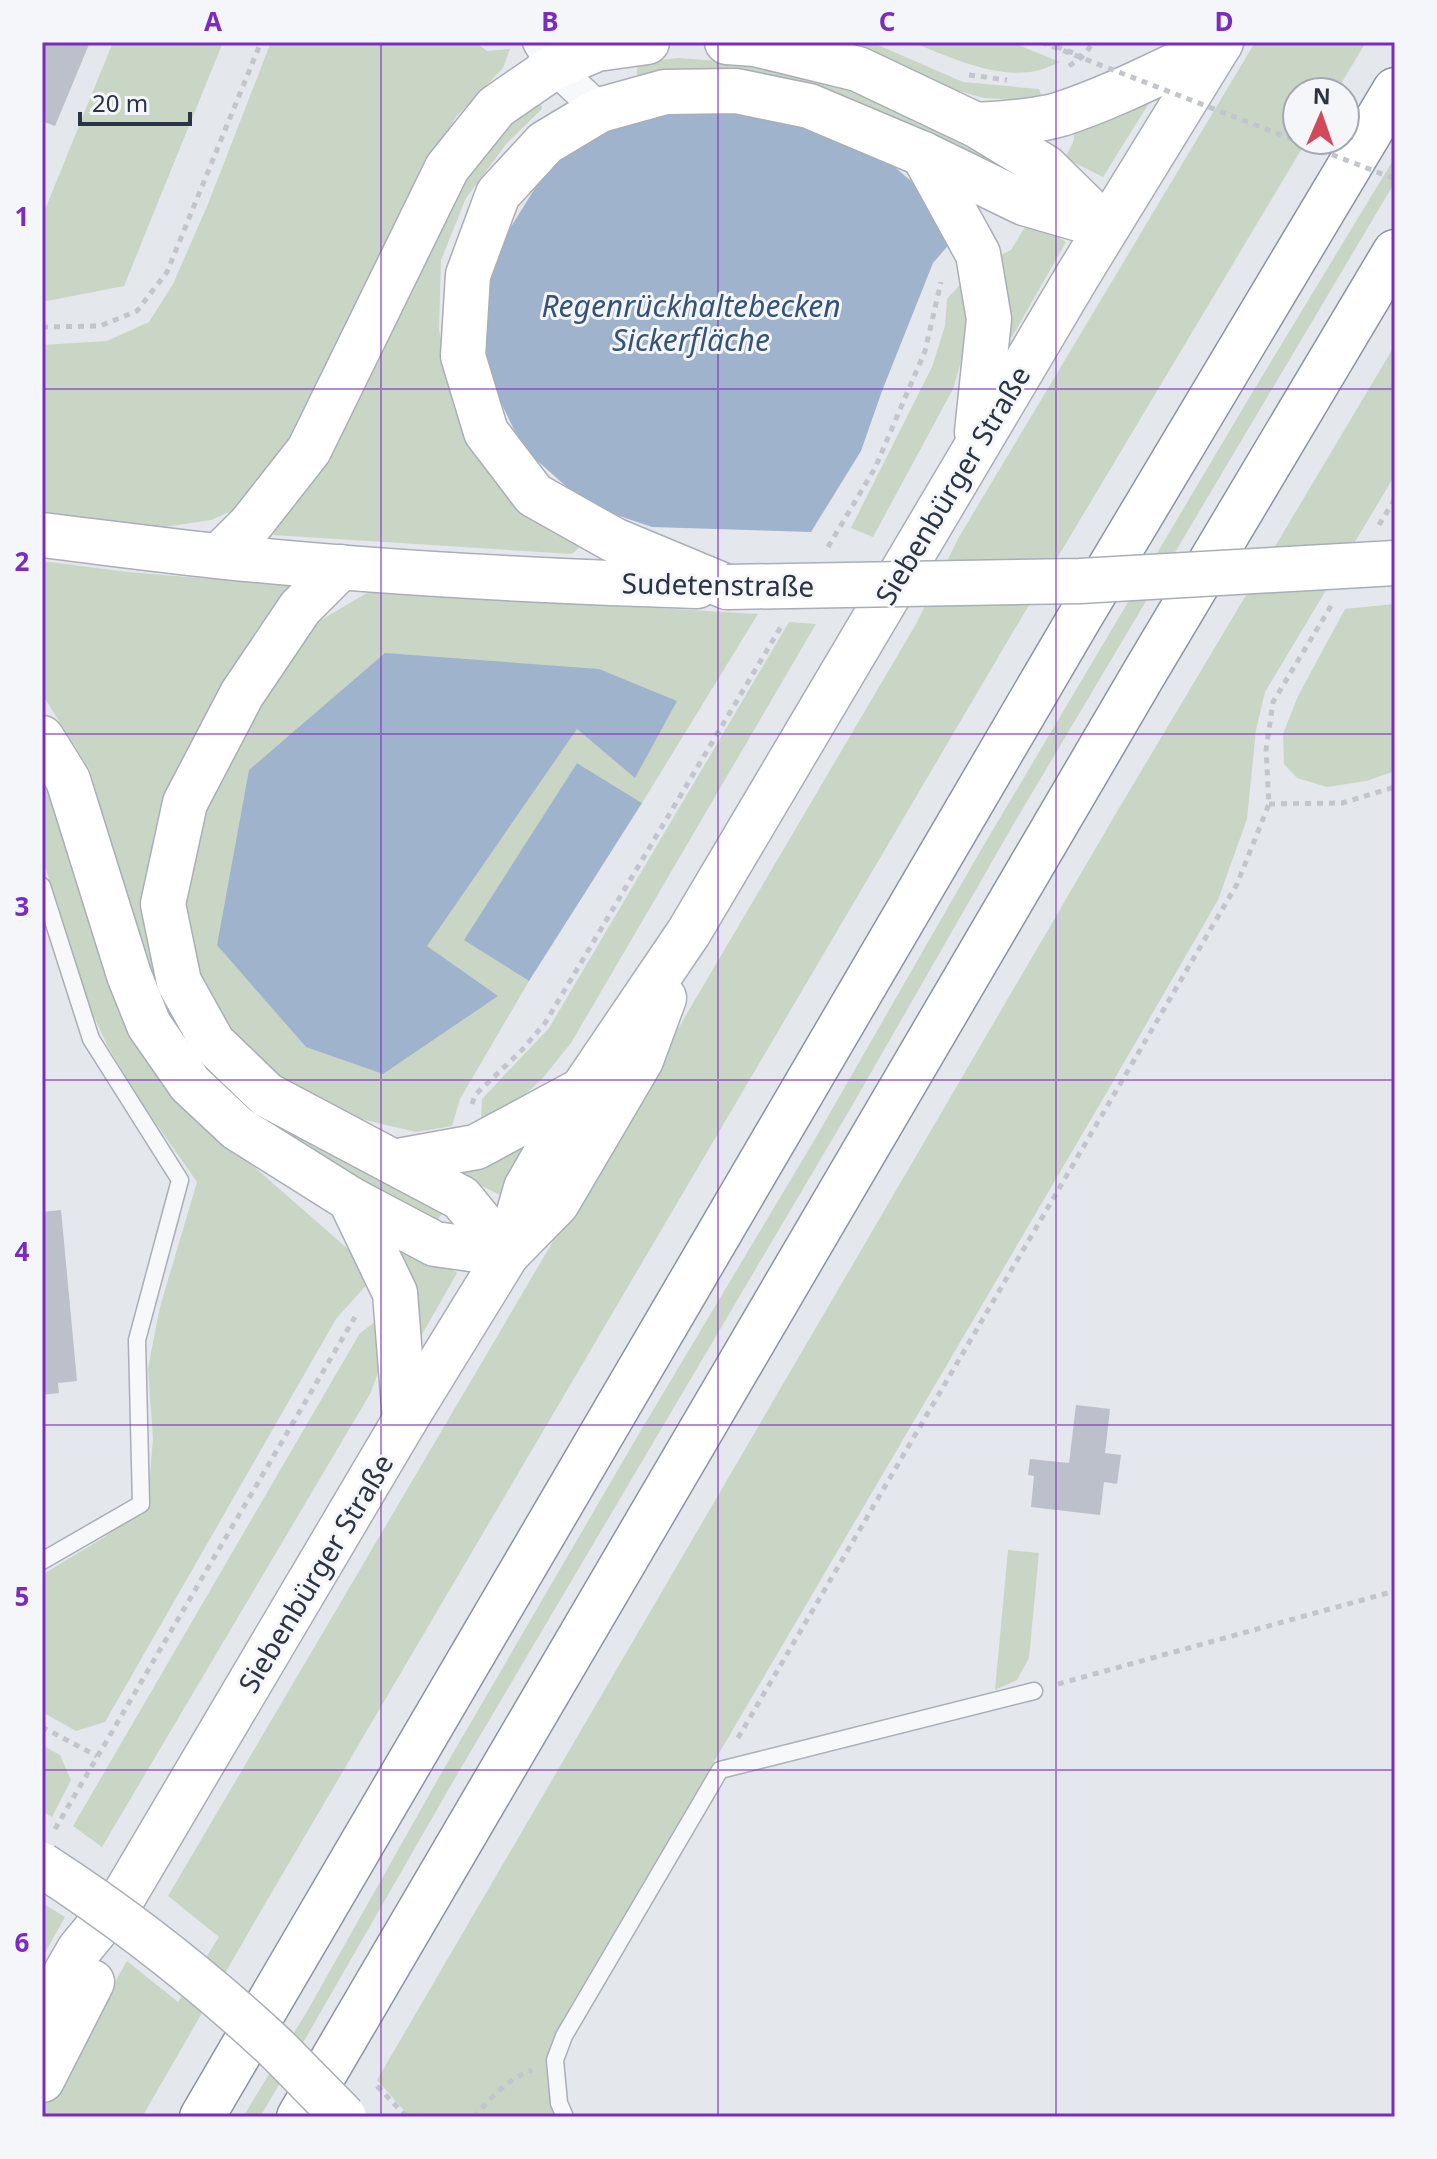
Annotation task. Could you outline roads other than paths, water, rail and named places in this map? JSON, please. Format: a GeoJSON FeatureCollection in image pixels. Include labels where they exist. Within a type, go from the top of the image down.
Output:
{"type":"FeatureCollection","features":[{"type":"Feature","properties":{"kind":"main road"},"geometry":{"type":"LineString","coordinates":[[219,556],[251,524],[309,450],[447,168],[496,107],[546,55],[595,45],[647,42]]}},
{"type":"Feature","properties":{"kind":"main road"},"geometry":{"type":"LineString","coordinates":[[727,42],[755,44],[858,69],[976,125],[1045,167],[1107,227]]}},
{"type":"Feature","properties":{"kind":"main road"},"geometry":{"type":"LineString","coordinates":[[976,125],[1060,114],[1220,43]]}},
{"type":"Feature","properties":{"kind":"main road","name":"Siebenbürger Straße"},"geometry":{"type":"LineString","coordinates":[[507,1254],[526,1188],[582,1090],[689,932],[975,446],[1220,43]]}},
{"type":"Feature","properties":{"kind":"main road"},"geometry":{"type":"LineString","coordinates":[[202,2117],[1072,630],[1395,90]]}},
{"type":"Feature","properties":{"kind":"main road"},"geometry":{"type":"LineString","coordinates":[[727,587],[614,540],[534,495],[486,432],[463,356],[468,275],[498,194],[545,143],[600,110],[665,92],[736,91],[809,106],[923,154],[1024,203],[1107,227]]}},
{"type":"Feature","properties":{"kind":"main road"},"geometry":{"type":"LineString","coordinates":[[923,154],[978,254],[989,319],[975,446]]}},
{"type":"Feature","properties":{"kind":"main road"},"geometry":{"type":"LineString","coordinates":[[299,2117],[1142,677],[1395,252]]}},
{"type":"Feature","properties":{"kind":"main road","name":"Sudetenstraße"},"geometry":{"type":"LineString","coordinates":[[42,535],[341,567],[542,581],[727,587],[1080,581],[1387,545]]}},
{"type":"Feature","properties":{"kind":"main road"},"geometry":{"type":"LineString","coordinates":[[341,567],[300,608],[242,694],[185,803],[163,904],[179,982],[213,1043],[267,1095],[461,1198],[507,1254]]}},
{"type":"Feature","properties":{"kind":"main road"},"geometry":{"type":"LineString","coordinates":[[42,738],[68,780],[129,975],[149,1025],[190,1084],[237,1128],[350,1199],[435,1244],[507,1254]]}},
{"type":"Feature","properties":{"kind":"main road","name":"Siebenbürger Straße"},"geometry":{"type":"LineString","coordinates":[[42,2014],[79,1950],[125,1894],[405,1420],[507,1254],[557,1203],[641,1060],[689,932]]}},
{"type":"Feature","properties":{"kind":"main road"},"geometry":{"type":"LineString","coordinates":[[393,1162],[476,1147],[582,1090]]}},
{"type":"Feature","properties":{"kind":"main road"},"geometry":{"type":"LineString","coordinates":[[350,1199],[395,1293],[405,1420]]}},
{"type":"Feature","properties":{"kind":"main road"},"geometry":{"type":"LineString","coordinates":[[46,1852],[80,1890],[180,1964],[274,2047],[344,2117]]}},
{"type":"Feature","properties":{"kind":"main road","name":"Siebenbürger Straße"},"geometry":{"type":"LineString","coordinates":[[42,2080],[102,1963],[125,1894]]}},
{"type":"Feature","properties":{"kind":"street"},"geometry":{"type":"LineString","coordinates":[[595,45],[600,110]]}},
{"type":"Feature","properties":{"kind":"street"},"geometry":{"type":"LineString","coordinates":[[546,55],[600,110]]}},
{"type":"Feature","properties":{"kind":"lane"},"geometry":{"type":"LineString","coordinates":[[42,886],[91,1039],[180,1180],[137,1340],[141,1504],[42,1561]]}},
{"type":"Feature","properties":{"kind":"lane"},"geometry":{"type":"LineString","coordinates":[[565,2117],[559,2103],[555,2060],[564,2036],[720,1770],[1034,1691]]}},
{"type":"Feature","properties":{"kind":"water","name":"Regenrückhaltebecken Sickerfläche"},"geometry":{"type":"Polygon","coordinates":[[[724,107],[806,123],[878,153],[923,191],[953,240],[933,263],[861,451],[811,532],[652,527],[587,505],[523,448],[487,374],[486,292],[507,233],[547,169],[595,136],[657,112],[724,107]]]}},
{"type":"Feature","properties":{"kind":"water"},"geometry":{"type":"Polygon","coordinates":[[[385,653],[599,669],[677,701],[635,778],[577,729],[427,946],[498,996],[383,1074],[306,1047],[217,945],[249,770],[385,653]]]}},
{"type":"Feature","properties":{"kind":"water"},"geometry":{"type":"Polygon","coordinates":[[[577,763],[642,803],[529,981],[464,940],[577,763]]]}}]}
